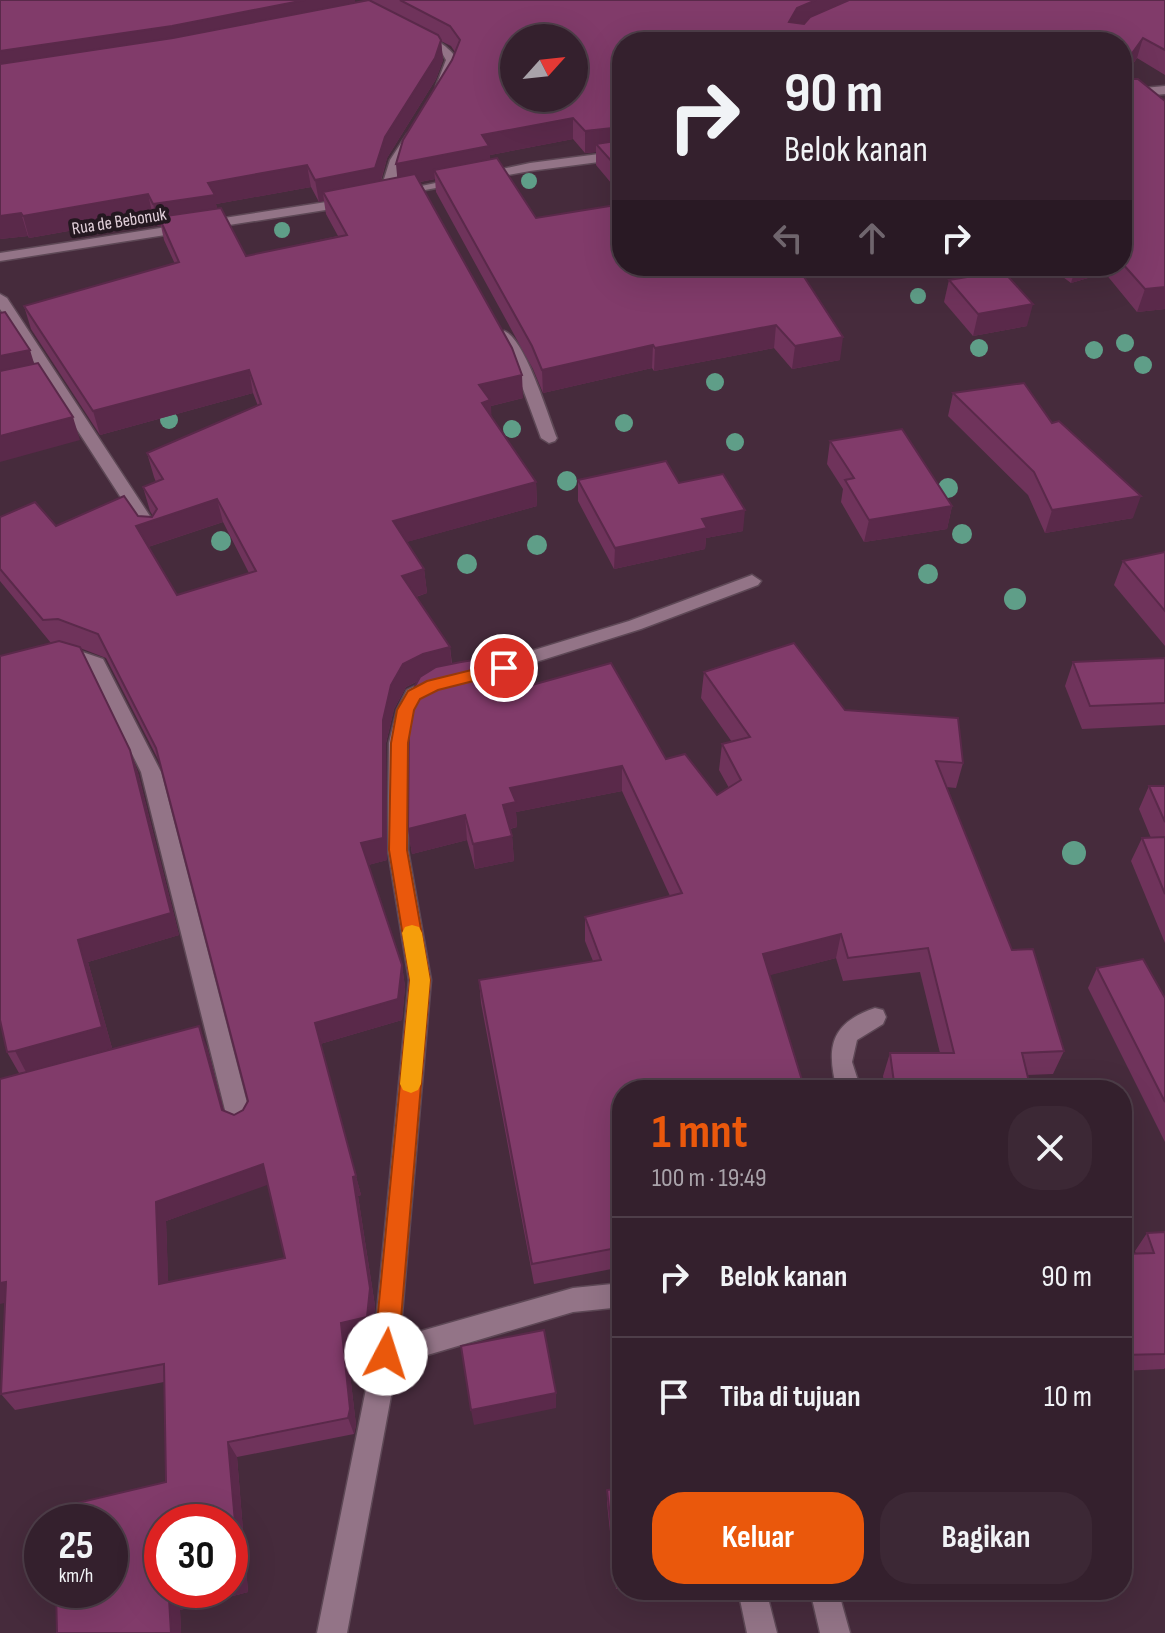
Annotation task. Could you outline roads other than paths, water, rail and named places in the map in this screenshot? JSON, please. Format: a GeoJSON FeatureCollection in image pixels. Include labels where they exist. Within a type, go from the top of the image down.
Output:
{"type":"FeatureCollection","features":[{"type":"Feature","properties":{"kind":"street"},"geometry":{"type":"LineString","coordinates":[[408,31],[446,51],[452,60],[437,94]]}},
{"type":"Feature","properties":{"kind":"street"},"geometry":{"type":"LineString","coordinates":[[1132,93],[1165,90]]}},
{"type":"Feature","properties":{"kind":"street"},"geometry":{"type":"LineString","coordinates":[[386,195],[396,160],[421,120]]}},
{"type":"Feature","properties":{"kind":"street","name":"Rua de Bebonuk"},"geometry":{"type":"LineString","coordinates":[[0,257],[296,213],[530,167],[612,156]]}},
{"type":"Feature","properties":{"kind":"street"},"geometry":{"type":"LineString","coordinates":[[423,188],[431,202]]}},
{"type":"Feature","properties":{"kind":"street"},"geometry":{"type":"LineString","coordinates":[[0,298],[153,534]]}},
{"type":"Feature","properties":{"kind":"street"},"geometry":{"type":"LineString","coordinates":[[500,328],[523,370],[549,438]]}},
{"type":"Feature","properties":{"kind":"street"},"geometry":{"type":"LineString","coordinates":[[0,389],[51,378]]}},
{"type":"Feature","properties":{"kind":"street"},"geometry":{"type":"LineString","coordinates":[[332,1633],[386,1354],[420,980],[398,850],[399,743],[406,710],[414,695],[433,685],[533,658],[635,625],[752,581]]}},
{"type":"Feature","properties":{"kind":"street"},"geometry":{"type":"LineString","coordinates":[[38,654],[65,651],[97,664],[151,772],[240,1122]]}},
{"type":"Feature","properties":{"kind":"street"},"geometry":{"type":"LineString","coordinates":[[846,1080],[841,1062],[847,1034],[875,1017]]}},
{"type":"Feature","properties":{"kind":"street"},"geometry":{"type":"LineString","coordinates":[[188,1039],[217,1031]]}},
{"type":"Feature","properties":{"kind":"street"},"geometry":{"type":"LineString","coordinates":[[386,1354],[573,1300],[612,1296]]}},
{"type":"Feature","properties":{"kind":"street"},"geometry":{"type":"LineString","coordinates":[[754,1600],[762,1633]]}},
{"type":"Feature","properties":{"kind":"street"},"geometry":{"type":"LineString","coordinates":[[827,1600],[835,1633]]}}]}
